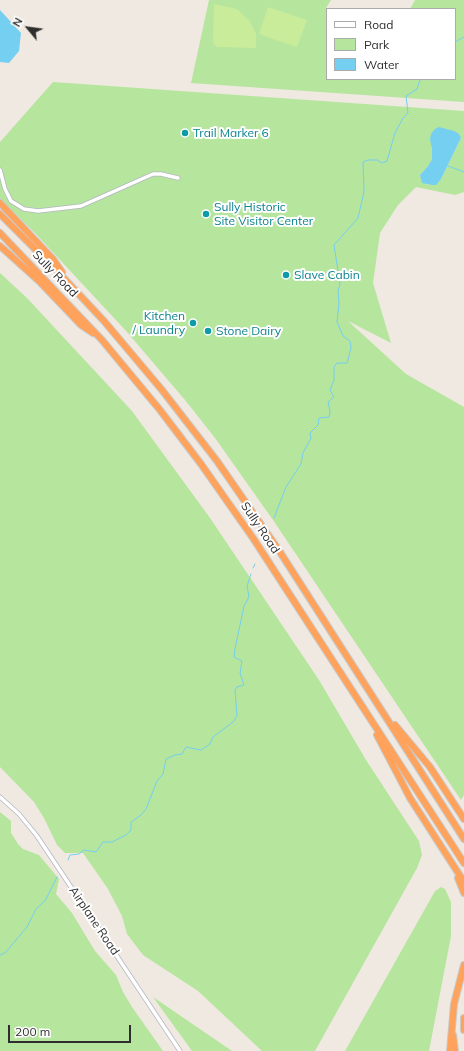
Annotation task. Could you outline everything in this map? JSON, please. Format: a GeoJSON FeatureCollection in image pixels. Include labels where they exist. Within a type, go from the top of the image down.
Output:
{"type":"FeatureCollection","features":[{"type":"Feature","properties":{"kind":"highway"},"geometry":{"type":"LineString","coordinates":[[0,203],[53,259],[73,288]]}},
{"type":"Feature","properties":{"kind":"highway","name":"Sully Road"},"geometry":{"type":"LineString","coordinates":[[0,214],[73,288],[148,373],[217,461],[276,546],[464,838]]}},
{"type":"Feature","properties":{"kind":"highway","name":"Sully Road"},"geometry":{"type":"LineString","coordinates":[[0,234],[102,340],[160,410],[228,500],[464,863]]}},
{"type":"Feature","properties":{"kind":"highway"},"geometry":{"type":"LineString","coordinates":[[0,246],[39,281],[81,325],[102,340]]}},
{"type":"Feature","properties":{"kind":"highway"},"geometry":{"type":"LineString","coordinates":[[360,702],[402,785],[464,882]]}},
{"type":"Feature","properties":{"kind":"highway"},"geometry":{"type":"LineString","coordinates":[[376,702],[426,763],[464,819]]}},
{"type":"Feature","properties":{"kind":"highway"},"geometry":{"type":"LineString","coordinates":[[452,863],[464,892]]}},
{"type":"Feature","properties":{"kind":"highway"},"geometry":{"type":"LineString","coordinates":[[450,1051],[452,1018],[464,965]]}},
{"type":"Feature","properties":{"kind":"highway"},"geometry":{"type":"LineString","coordinates":[[452,1018],[456,1051]]}},
{"type":"Feature","properties":{"kind":"highway"},"geometry":{"type":"LineString","coordinates":[[464,1018],[464,1030]]}},
{"type":"Feature","properties":{"kind":"street"},"geometry":{"type":"LineString","coordinates":[[0,170],[4,189],[11,201],[24,209],[38,211],[81,206],[153,174],[161,174],[178,178]]}},
{"type":"Feature","properties":{"kind":"street","name":"Airplane Road"},"geometry":{"type":"LineString","coordinates":[[0,797],[19,814],[37,836],[180,1051]]}},
{"type":"Feature","properties":{"kind":"green space"},"geometry":{"type":"Polygon","coordinates":[[[209,0],[331,0],[326,8],[326,80],[456,80],[456,8],[411,8],[415,0],[464,0],[464,102],[191,83],[209,0]]]}},
{"type":"Feature","properties":{"kind":"green space"},"geometry":{"type":"Polygon","coordinates":[[[214,4],[237,9],[250,21],[256,34],[256,48],[217,47],[213,43],[214,4]]]}},
{"type":"Feature","properties":{"kind":"green space"},"geometry":{"type":"Polygon","coordinates":[[[268,7],[307,20],[297,47],[259,34],[268,7]]]}},
{"type":"Feature","properties":{"kind":"green space"},"geometry":{"type":"Polygon","coordinates":[[[53,82],[464,111],[464,192],[455,195],[416,187],[398,205],[380,233],[373,283],[391,343],[348,321],[406,374],[464,407],[464,795],[461,800],[273,520],[215,438],[127,332],[35,233],[0,199],[0,142],[53,82]],[[461,138],[431,146],[432,159],[420,175],[426,184],[434,185],[441,179],[461,138]]]}},
{"type":"Feature","properties":{"kind":"green space"},"geometry":{"type":"Polygon","coordinates":[[[0,273],[27,298],[132,411],[210,518],[319,680],[366,760],[419,841],[422,855],[417,868],[315,1051],[262,1051],[198,991],[143,955],[127,934],[122,916],[108,889],[83,853],[65,853],[57,845],[44,818],[34,802],[0,767],[0,273]]]}},
{"type":"Feature","properties":{"kind":"green space"},"geometry":{"type":"Polygon","coordinates":[[[0,812],[11,821],[11,833],[18,844],[23,849],[39,855],[59,879],[56,894],[72,913],[95,951],[116,975],[123,992],[132,1007],[163,1051],[0,1051],[0,812]]]}},
{"type":"Feature","properties":{"kind":"green space"},"geometry":{"type":"Polygon","coordinates":[[[441,887],[445,889],[451,902],[451,936],[429,1051],[345,1051],[435,891],[441,887]]]}},
{"type":"Feature","properties":{"kind":"green space"},"geometry":{"type":"Polygon","coordinates":[[[153,997],[232,1051],[192,1051],[153,997]]]}},
{"type":"Feature","properties":{"kind":"water"},"geometry":{"type":"Polygon","coordinates":[[[0,10],[21,33],[19,51],[9,63],[0,62],[0,10]]]}},
{"type":"Feature","properties":{"kind":"water"},"geometry":{"type":"Polygon","coordinates":[[[439,127],[454,131],[459,134],[461,138],[441,179],[436,185],[422,183],[420,175],[432,159],[431,134],[439,127]]]}},
{"type":"Feature","properties":{"kind":"waterway"},"geometry":{"type":"LineString","coordinates":[[456,41],[464,37]]}},
{"type":"Feature","properties":{"kind":"waterway"},"geometry":{"type":"LineString","coordinates":[[274,518],[286,487],[301,464],[303,453],[311,438],[310,433],[318,425],[319,418],[329,417],[330,411],[328,402],[334,397],[330,390],[334,380],[334,367],[337,363],[347,363],[351,348],[350,341],[343,336],[337,322],[339,303],[338,291],[340,284],[334,245],[358,218],[364,192],[363,162],[368,160],[377,160],[382,163],[387,161],[395,133],[403,118],[408,113],[406,96],[417,89],[420,80]]}},
{"type":"Feature","properties":{"kind":"waterway"},"geometry":{"type":"LineString","coordinates":[[448,166],[464,172]]}},
{"type":"Feature","properties":{"kind":"waterway"},"geometry":{"type":"LineString","coordinates":[[253,568],[255,564]]}},
{"type":"Feature","properties":{"kind":"waterway"},"geometry":{"type":"LineString","coordinates":[[68,860],[70,855],[79,854],[84,850],[96,852],[103,842],[112,842],[126,835],[131,830],[131,822],[141,815],[146,809],[157,781],[163,774],[166,759],[182,754],[186,747],[201,750],[210,744],[213,737],[233,722],[237,716],[235,690],[237,687],[244,685],[240,673],[242,661],[234,657],[244,606],[249,597],[247,586],[251,574]]}},
{"type":"Feature","properties":{"kind":"waterway"},"geometry":{"type":"LineString","coordinates":[[0,955],[5,953],[27,927],[36,909],[45,901],[57,877]]}},
{"type":"Feature","properties":{"kind":"place","name":"Trail Marker 6"},"geometry":{"type":"Point","coordinates":[185,133]}},
{"type":"Feature","properties":{"kind":"place","name":"Sully Historic Site Visitor Center"},"geometry":{"type":"Point","coordinates":[206,214]}},
{"type":"Feature","properties":{"kind":"place","name":"Slave Cabin"},"geometry":{"type":"Point","coordinates":[286,275]}},
{"type":"Feature","properties":{"kind":"place","name":"Kitchen / Laundry"},"geometry":{"type":"Point","coordinates":[193,323]}},
{"type":"Feature","properties":{"kind":"place","name":"Stone Dairy"},"geometry":{"type":"Point","coordinates":[208,331]}}]}
